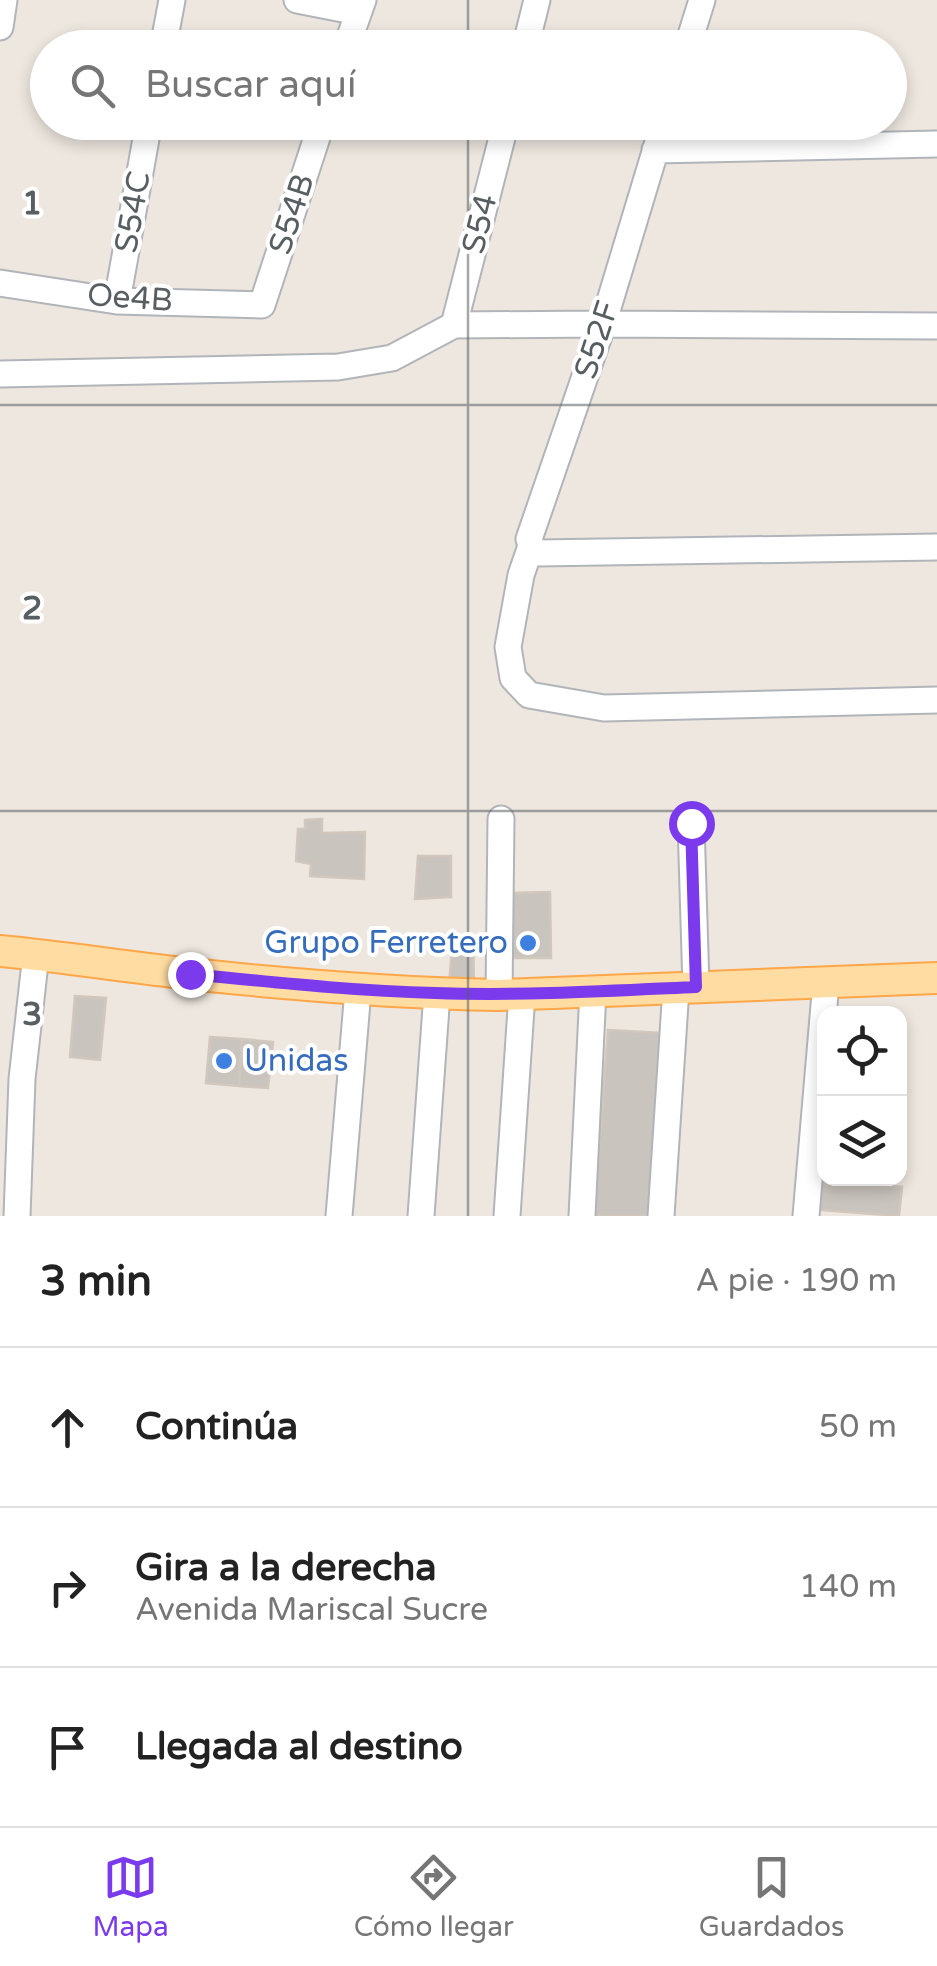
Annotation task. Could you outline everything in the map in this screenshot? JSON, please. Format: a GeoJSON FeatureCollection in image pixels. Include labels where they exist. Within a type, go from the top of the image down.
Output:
{"type":"FeatureCollection","features":[{"type":"Feature","properties":{"kind":"main road"},"geometry":{"type":"LineString","coordinates":[[0,950],[190,974],[436,994],[937,978]]}},
{"type":"Feature","properties":{"kind":"street"},"geometry":{"type":"LineString","coordinates":[[0,27],[4,0]]}},
{"type":"Feature","properties":{"kind":"street"},"geometry":{"type":"LineString","coordinates":[[166,30],[172,0]]}},
{"type":"Feature","properties":{"kind":"street"},"geometry":{"type":"LineString","coordinates":[[297,0],[360,6],[352,30]]}},
{"type":"Feature","properties":{"kind":"street"},"geometry":{"type":"LineString","coordinates":[[530,30],[537,0]]}},
{"type":"Feature","properties":{"kind":"street"},"geometry":{"type":"LineString","coordinates":[[693,30],[702,0]]}},
{"type":"Feature","properties":{"kind":"street","name":"S54C"},"geometry":{"type":"LineString","coordinates":[[118,301],[147,140]]}},
{"type":"Feature","properties":{"kind":"street","name":"S54B"},"geometry":{"type":"LineString","coordinates":[[262,305],[316,140]]}},
{"type":"Feature","properties":{"kind":"street","name":"S54"},"geometry":{"type":"LineString","coordinates":[[454,325],[501,140]]}},
{"type":"Feature","properties":{"kind":"street","name":"S52F"},"geometry":{"type":"LineString","coordinates":[[658,140],[603,324],[529,539],[534,550],[521,575],[508,648],[514,678],[529,696],[604,708],[937,700]]}},
{"type":"Feature","properties":{"kind":"street"},"geometry":{"type":"LineString","coordinates":[[655,150],[937,144]]}},
{"type":"Feature","properties":{"kind":"street","name":"Oe4B"},"geometry":{"type":"LineString","coordinates":[[0,283],[118,301],[262,305]]}},
{"type":"Feature","properties":{"kind":"street"},"geometry":{"type":"LineString","coordinates":[[0,374],[338,367],[392,358],[454,325],[937,326]]}},
{"type":"Feature","properties":{"kind":"street"},"geometry":{"type":"LineString","coordinates":[[534,550],[937,547]]}},
{"type":"Feature","properties":{"kind":"street"},"geometry":{"type":"LineString","coordinates":[[501,819],[511,994],[507,1216]]}},
{"type":"Feature","properties":{"kind":"street"},"geometry":{"type":"LineString","coordinates":[[661,1216],[686,987],[691,823]]}},
{"type":"Feature","properties":{"kind":"street"},"geometry":{"type":"LineString","coordinates":[[16,1216],[22,1078],[36,954]]}},
{"type":"Feature","properties":{"kind":"street"},"geometry":{"type":"LineString","coordinates":[[806,1216],[826,982]]}},
{"type":"Feature","properties":{"kind":"street"},"geometry":{"type":"LineString","coordinates":[[339,1216],[358,990]]}},
{"type":"Feature","properties":{"kind":"street"},"geometry":{"type":"LineString","coordinates":[[582,1216],[594,991]]}},
{"type":"Feature","properties":{"kind":"street"},"geometry":{"type":"LineString","coordinates":[[421,1216],[436,994]]}},
{"type":"Feature","properties":{"kind":"building"},"geometry":{"type":"Polygon","coordinates":[[[322,819],[322,833],[365,832],[364,879],[310,876],[311,864],[296,861],[298,829],[305,829],[305,820],[322,819]]]}},
{"type":"Feature","properties":{"kind":"building"},"geometry":{"type":"Polygon","coordinates":[[[418,856],[451,856],[451,897],[415,899],[418,856]]]}},
{"type":"Feature","properties":{"kind":"building"},"geometry":{"type":"Polygon","coordinates":[[[550,892],[551,958],[509,958],[508,893],[550,892]]]}},
{"type":"Feature","properties":{"kind":"building"},"geometry":{"type":"Polygon","coordinates":[[[453,936],[473,936],[474,988],[449,986],[453,936]]]}},
{"type":"Feature","properties":{"kind":"building"},"geometry":{"type":"Polygon","coordinates":[[[75,996],[106,998],[100,1060],[70,1057],[75,996]]]}},
{"type":"Feature","properties":{"kind":"building"},"geometry":{"type":"Polygon","coordinates":[[[608,1030],[661,1033],[648,1216],[594,1216],[608,1030]]]}},
{"type":"Feature","properties":{"kind":"building","name":"Unidas"},"geometry":{"type":"Polygon","coordinates":[[[210,1037],[242,1039],[239,1086],[206,1083],[210,1037]]]}},
{"type":"Feature","properties":{"kind":"building"},"geometry":{"type":"Polygon","coordinates":[[[242,1039],[273,1042],[268,1088],[239,1086],[242,1039]]]}},
{"type":"Feature","properties":{"kind":"building"},"geometry":{"type":"Polygon","coordinates":[[[814,1181],[817,1186],[902,1187],[899,1216],[810,1209],[814,1181]]]}},
{"type":"Feature","properties":{"kind":"place","name":"Grupo Ferretero"},"geometry":{"type":"Point","coordinates":[528,943]}},
{"type":"Feature","properties":{"kind":"place","name":"Unidas"},"geometry":{"type":"Point","coordinates":[224,1061]}},
{"type":"Feature","properties":{"kind":"route"},"geometry":{"type":"LineString","coordinates":[[190,974],[436,994],[696,987],[691,823]]}}]}
